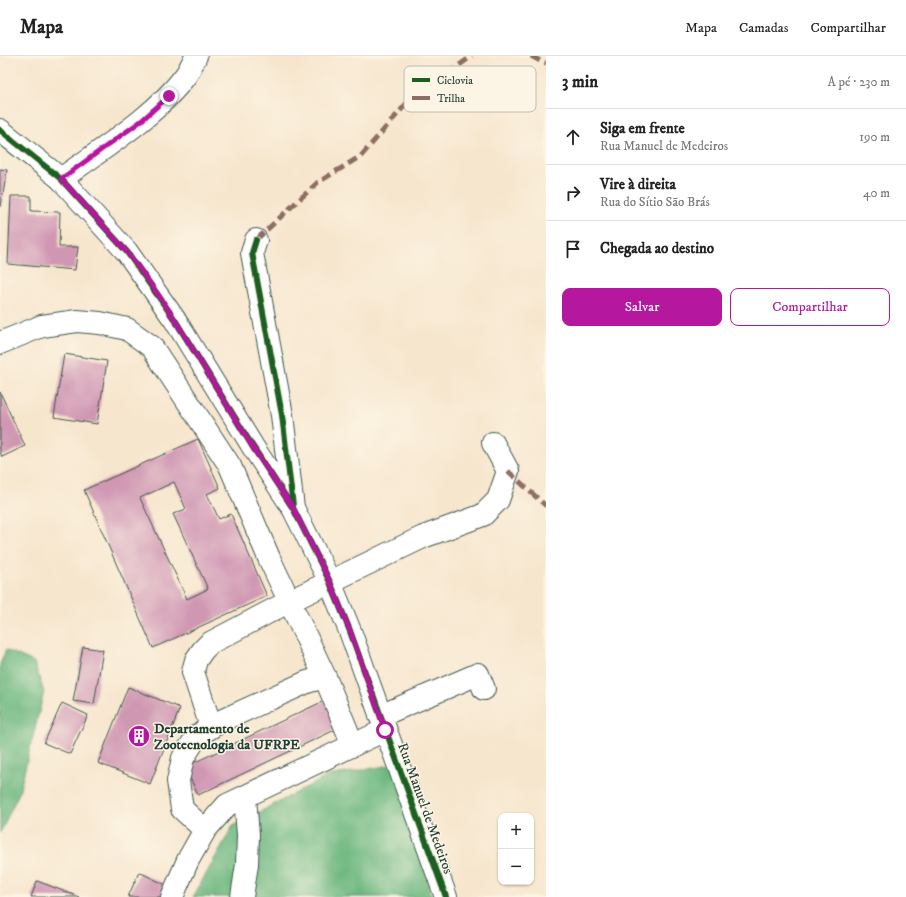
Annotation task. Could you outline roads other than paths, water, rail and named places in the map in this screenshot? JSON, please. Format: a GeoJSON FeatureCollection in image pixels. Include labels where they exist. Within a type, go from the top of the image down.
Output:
{"type":"FeatureCollection","features":[{"type":"Feature","properties":{"kind":"main road"},"geometry":{"type":"LineString","coordinates":[[61,179],[141,121],[169,96],[187,74],[196,56]]}},
{"type":"Feature","properties":{"kind":"main road","name":"Rua Manuel de Medeiros"},"geometry":{"type":"LineString","coordinates":[[0,130],[61,179],[127,252],[157,293],[253,448],[293,508],[330,582],[350,631],[446,897]]}},
{"type":"Feature","properties":{"kind":"main road"},"geometry":{"type":"LineString","coordinates":[[256,240],[252,252],[282,414],[293,508]]}},
{"type":"Feature","properties":{"kind":"main road"},"geometry":{"type":"LineString","coordinates":[[0,343],[42,326],[77,321],[100,322],[128,329],[152,347],[230,466],[269,558],[325,677],[353,745]]}},
{"type":"Feature","properties":{"kind":"main road"},"geometry":{"type":"LineString","coordinates":[[211,727],[193,672],[196,660],[210,643],[290,601],[423,537],[483,515],[498,500],[508,471],[493,443]]}},
{"type":"Feature","properties":{"kind":"main road"},"geometry":{"type":"LineString","coordinates":[[172,897],[188,860],[205,830],[227,805],[353,745],[382,723],[478,674],[484,689]]}},
{"type":"Feature","properties":{"kind":"main road"},"geometry":{"type":"LineString","coordinates":[[205,830],[182,809],[178,781],[183,758],[197,736],[221,721],[307,682],[325,677]]}},
{"type":"Feature","properties":{"kind":"main road"},"geometry":{"type":"LineString","coordinates":[[242,897],[247,864],[248,834],[245,797]]}},
{"type":"Feature","properties":{"kind":"place","name":"Departamento de Zootecnologia da UFRPE"},"geometry":{"type":"Point","coordinates":[139,736]}}]}
